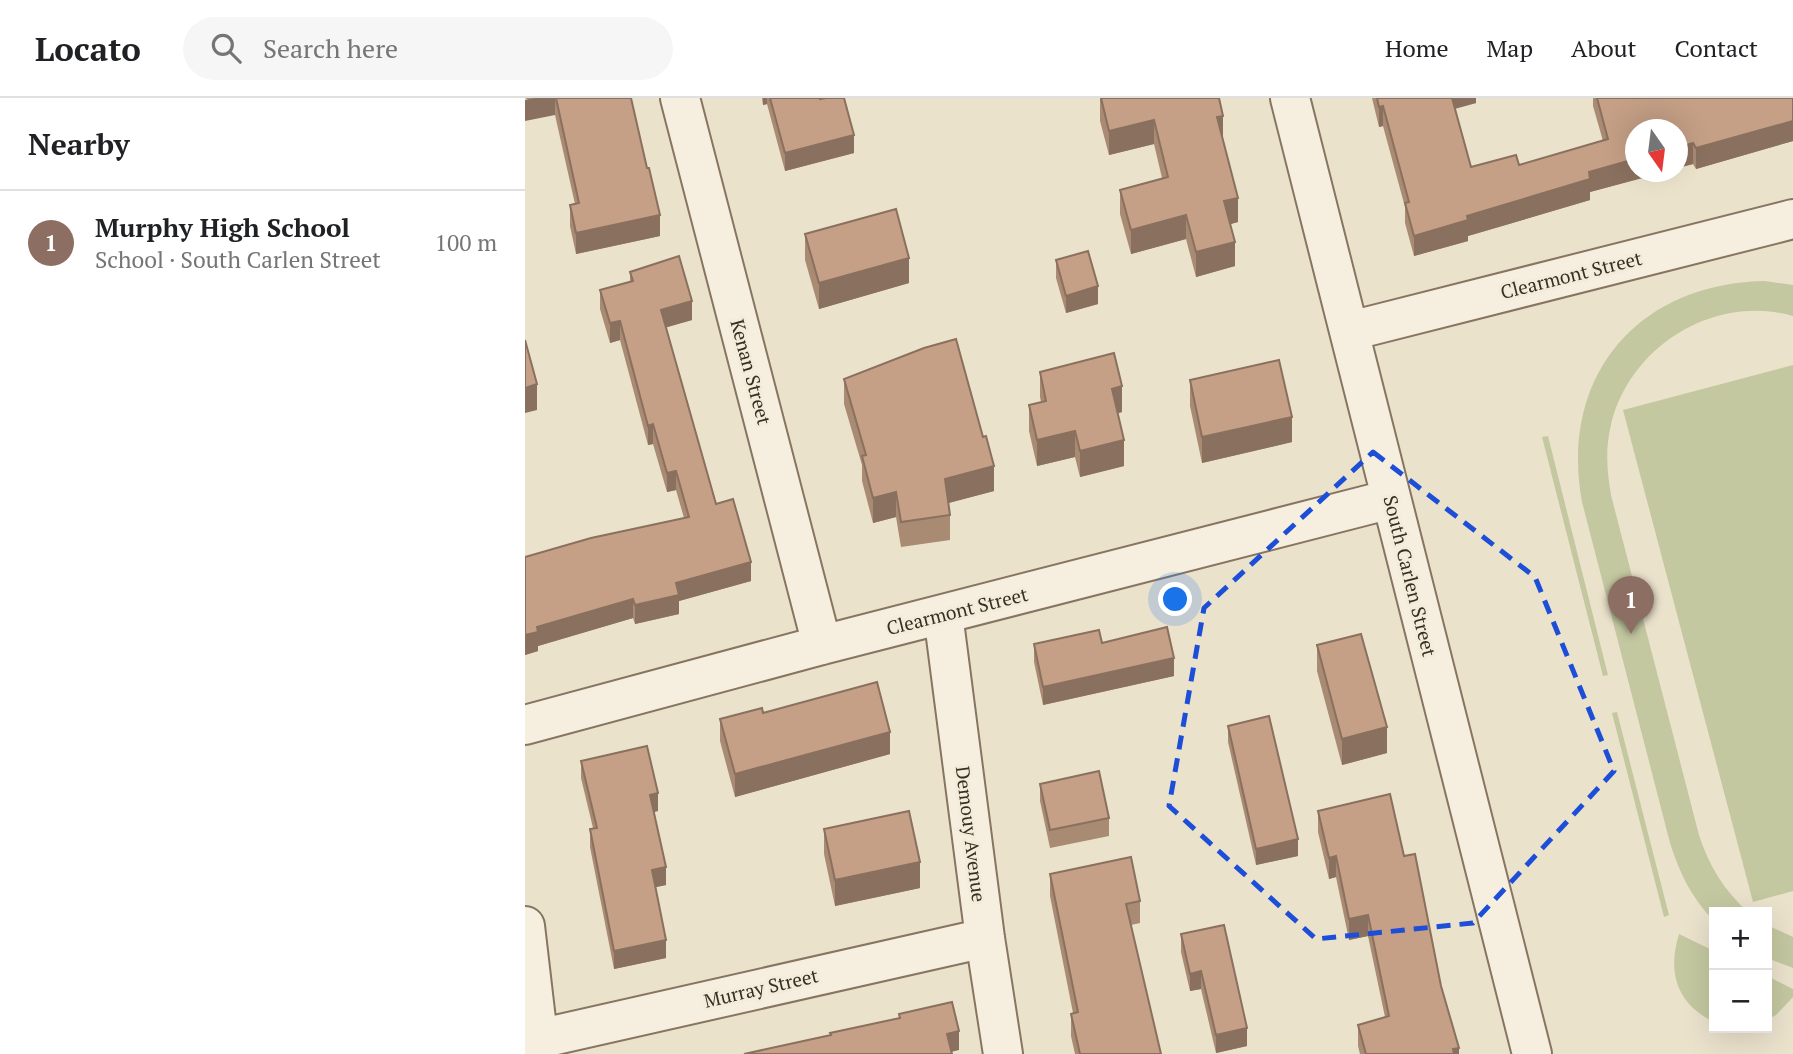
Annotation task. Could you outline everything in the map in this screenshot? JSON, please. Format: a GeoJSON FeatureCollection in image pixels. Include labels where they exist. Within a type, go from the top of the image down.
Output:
{"type":"FeatureCollection","features":[{"type":"Feature","properties":{"kind":"street","name":"Kenan Street"},"geometry":{"type":"LineString","coordinates":[[680,98],[823,645]]}},
{"type":"Feature","properties":{"kind":"street","name":"South Carlen Street"},"geometry":{"type":"LineString","coordinates":[[1290,98],[1532,1054]]}},
{"type":"Feature","properties":{"kind":"street","name":"Clearmont Street"},"geometry":{"type":"LineString","coordinates":[[1350,331],[1793,219]]}},
{"type":"Feature","properties":{"kind":"street","name":"Clearmont Street"},"geometry":{"type":"LineString","coordinates":[[525,726],[823,645],[1391,499]]}},
{"type":"Feature","properties":{"kind":"street","name":"Demouy Avenue"},"geometry":{"type":"LineString","coordinates":[[943,614],[1003,1054]]}},
{"type":"Feature","properties":{"kind":"street"},"geometry":{"type":"LineString","coordinates":[[525,926],[539,1047]]}},
{"type":"Feature","properties":{"kind":"street","name":"Murray Street"},"geometry":{"type":"LineString","coordinates":[[539,1047],[985,937]]}},
{"type":"Feature","properties":{"kind":"highlighted area"},"geometry":{"type":"Polygon","coordinates":[[[1373,452],[1535,577],[1614,771],[1473,923],[1316,939],[1169,806],[1204,608],[1373,452]]]}},
{"type":"Feature","properties":{"kind":"green space"},"geometry":{"type":"Polygon","coordinates":[[[1765,281],[1793,285],[1793,316],[1763,311],[1734,312],[1705,320],[1679,333],[1656,350],[1636,372],[1621,397],[1608,443],[1611,495],[1699,835],[1718,877],[1743,907],[1709,907],[1709,915],[1687,885],[1670,843],[1582,502],[1578,456],[1583,415],[1596,377],[1617,345],[1645,319],[1680,299],[1720,286],[1765,281]]]}},
{"type":"Feature","properties":{"kind":"green space"},"geometry":{"type":"Polygon","coordinates":[[[1793,365],[1793,891],[1753,902],[1623,410],[1793,365]]]}},
{"type":"Feature","properties":{"kind":"green space"},"geometry":{"type":"Polygon","coordinates":[[[1548,436],[1608,675],[1603,676],[1542,437],[1548,436]]]}},
{"type":"Feature","properties":{"kind":"green space"},"geometry":{"type":"Polygon","coordinates":[[[1617,712],[1669,915],[1664,917],[1612,713],[1617,712]]]}},
{"type":"Feature","properties":{"kind":"green space"},"geometry":{"type":"Polygon","coordinates":[[[1772,927],[1793,937],[1793,968],[1772,960],[1772,927]]]}},
{"type":"Feature","properties":{"kind":"green space"},"geometry":{"type":"Polygon","coordinates":[[[1679,934],[1709,949],[1709,1019],[1691,1006],[1678,986],[1674,962],[1679,934]]]}},
{"type":"Feature","properties":{"kind":"green space"},"geometry":{"type":"Polygon","coordinates":[[[1772,978],[1793,989],[1793,997],[1772,1017],[1772,978]]]}},
{"type":"Feature","properties":{"kind":"building"},"geometry":{"type":"Polygon","coordinates":[[[556,98],[631,98],[660,215],[576,233],[570,205],[579,203],[556,98]]]}},
{"type":"Feature","properties":{"kind":"building"},"geometry":{"type":"Polygon","coordinates":[[[770,98],[844,98],[854,135],[785,153],[770,98]]]}},
{"type":"Feature","properties":{"kind":"building"},"geometry":{"type":"Polygon","coordinates":[[[1101,98],[1219,98],[1223,116],[1217,117],[1238,198],[1224,201],[1235,242],[1196,252],[1186,215],[1131,230],[1120,190],[1168,177],[1154,120],[1109,131],[1101,98]]]}},
{"type":"Feature","properties":{"kind":"building"},"geometry":{"type":"Polygon","coordinates":[[[1377,98],[1452,98],[1471,167],[1516,155],[1519,165],[1608,139],[1597,98],[1793,98],[1793,121],[1696,148],[1693,143],[1688,145],[1688,119],[1625,119],[1625,162],[1589,172],[1590,179],[1467,216],[1468,220],[1414,236],[1405,203],[1409,202],[1383,106],[1379,107],[1377,98]]]}},
{"type":"Feature","properties":{"kind":"building"},"geometry":{"type":"Polygon","coordinates":[[[896,209],[909,258],[819,283],[805,234],[896,209]]]}},
{"type":"Feature","properties":{"kind":"building"},"geometry":{"type":"Polygon","coordinates":[[[1088,251],[1098,286],[1066,296],[1056,260],[1088,251]]]}},
{"type":"Feature","properties":{"kind":"building"},"geometry":{"type":"Polygon","coordinates":[[[679,256],[692,301],[661,310],[716,504],[733,499],[751,562],[676,583],[679,595],[635,605],[633,599],[537,627],[538,632],[525,635],[525,557],[591,538],[689,517],[676,471],[667,473],[653,424],[648,426],[620,321],[610,323],[600,290],[633,281],[630,272],[679,256]]]}},
{"type":"Feature","properties":{"kind":"building"},"geometry":{"type":"Polygon","coordinates":[[[956,339],[983,437],[986,436],[994,466],[945,479],[950,515],[901,522],[896,492],[873,498],[862,456],[866,455],[844,379],[924,348],[956,339]]]}},
{"type":"Feature","properties":{"kind":"building"},"geometry":{"type":"Polygon","coordinates":[[[525,340],[537,384],[525,388],[525,340]]]}},
{"type":"Feature","properties":{"kind":"building"},"geometry":{"type":"Polygon","coordinates":[[[1114,353],[1122,386],[1112,389],[1124,440],[1080,451],[1075,431],[1037,440],[1029,405],[1046,401],[1040,372],[1114,353]]]}},
{"type":"Feature","properties":{"kind":"building"},"geometry":{"type":"Polygon","coordinates":[[[1279,360],[1292,417],[1202,437],[1190,380],[1279,360]]]}},
{"type":"Feature","properties":{"kind":"building"},"geometry":{"type":"Polygon","coordinates":[[[1167,627],[1174,658],[1043,687],[1034,644],[1099,630],[1102,643],[1167,627]]]}},
{"type":"Feature","properties":{"kind":"building"},"geometry":{"type":"Polygon","coordinates":[[[1361,634],[1387,727],[1342,739],[1317,645],[1361,634]]]}},
{"type":"Feature","properties":{"kind":"building"},"geometry":{"type":"Polygon","coordinates":[[[877,682],[890,732],[735,774],[720,719],[762,708],[763,713],[877,682]]]}},
{"type":"Feature","properties":{"kind":"building"},"geometry":{"type":"Polygon","coordinates":[[[1269,716],[1298,839],[1256,849],[1228,726],[1269,716]]]}},
{"type":"Feature","properties":{"kind":"building"},"geometry":{"type":"Polygon","coordinates":[[[647,746],[658,793],[650,795],[666,867],[652,870],[666,940],[614,951],[590,829],[597,828],[581,761],[647,746]]]}},
{"type":"Feature","properties":{"kind":"building"},"geometry":{"type":"Polygon","coordinates":[[[1099,771],[1109,818],[1050,830],[1040,784],[1099,771]]]}},
{"type":"Feature","properties":{"kind":"building"},"geometry":{"type":"Polygon","coordinates":[[[1390,794],[1404,856],[1415,854],[1441,986],[1459,1048],[1453,1049],[1454,1054],[1366,1054],[1358,1025],[1389,1016],[1368,915],[1349,919],[1336,856],[1329,858],[1318,811],[1390,794]]]}},
{"type":"Feature","properties":{"kind":"building"},"geometry":{"type":"Polygon","coordinates":[[[909,811],[920,862],[835,880],[824,829],[909,811]]]}},
{"type":"Feature","properties":{"kind":"building"},"geometry":{"type":"Polygon","coordinates":[[[1131,857],[1140,901],[1126,904],[1161,1054],[1080,1054],[1071,1014],[1078,1012],[1050,874],[1131,857]]]}},
{"type":"Feature","properties":{"kind":"building"},"geometry":{"type":"Polygon","coordinates":[[[1224,925],[1247,1028],[1216,1035],[1201,971],[1190,974],[1181,934],[1224,925]]]}},
{"type":"Feature","properties":{"kind":"building"},"geometry":{"type":"Polygon","coordinates":[[[952,1002],[959,1031],[947,1034],[952,1054],[744,1054],[900,1018],[899,1014],[952,1002]]]}},
{"type":"Feature","properties":{"kind":"place","name":"Murphy High School"},"geometry":{"type":"Point","coordinates":[1631,634]}}]}
